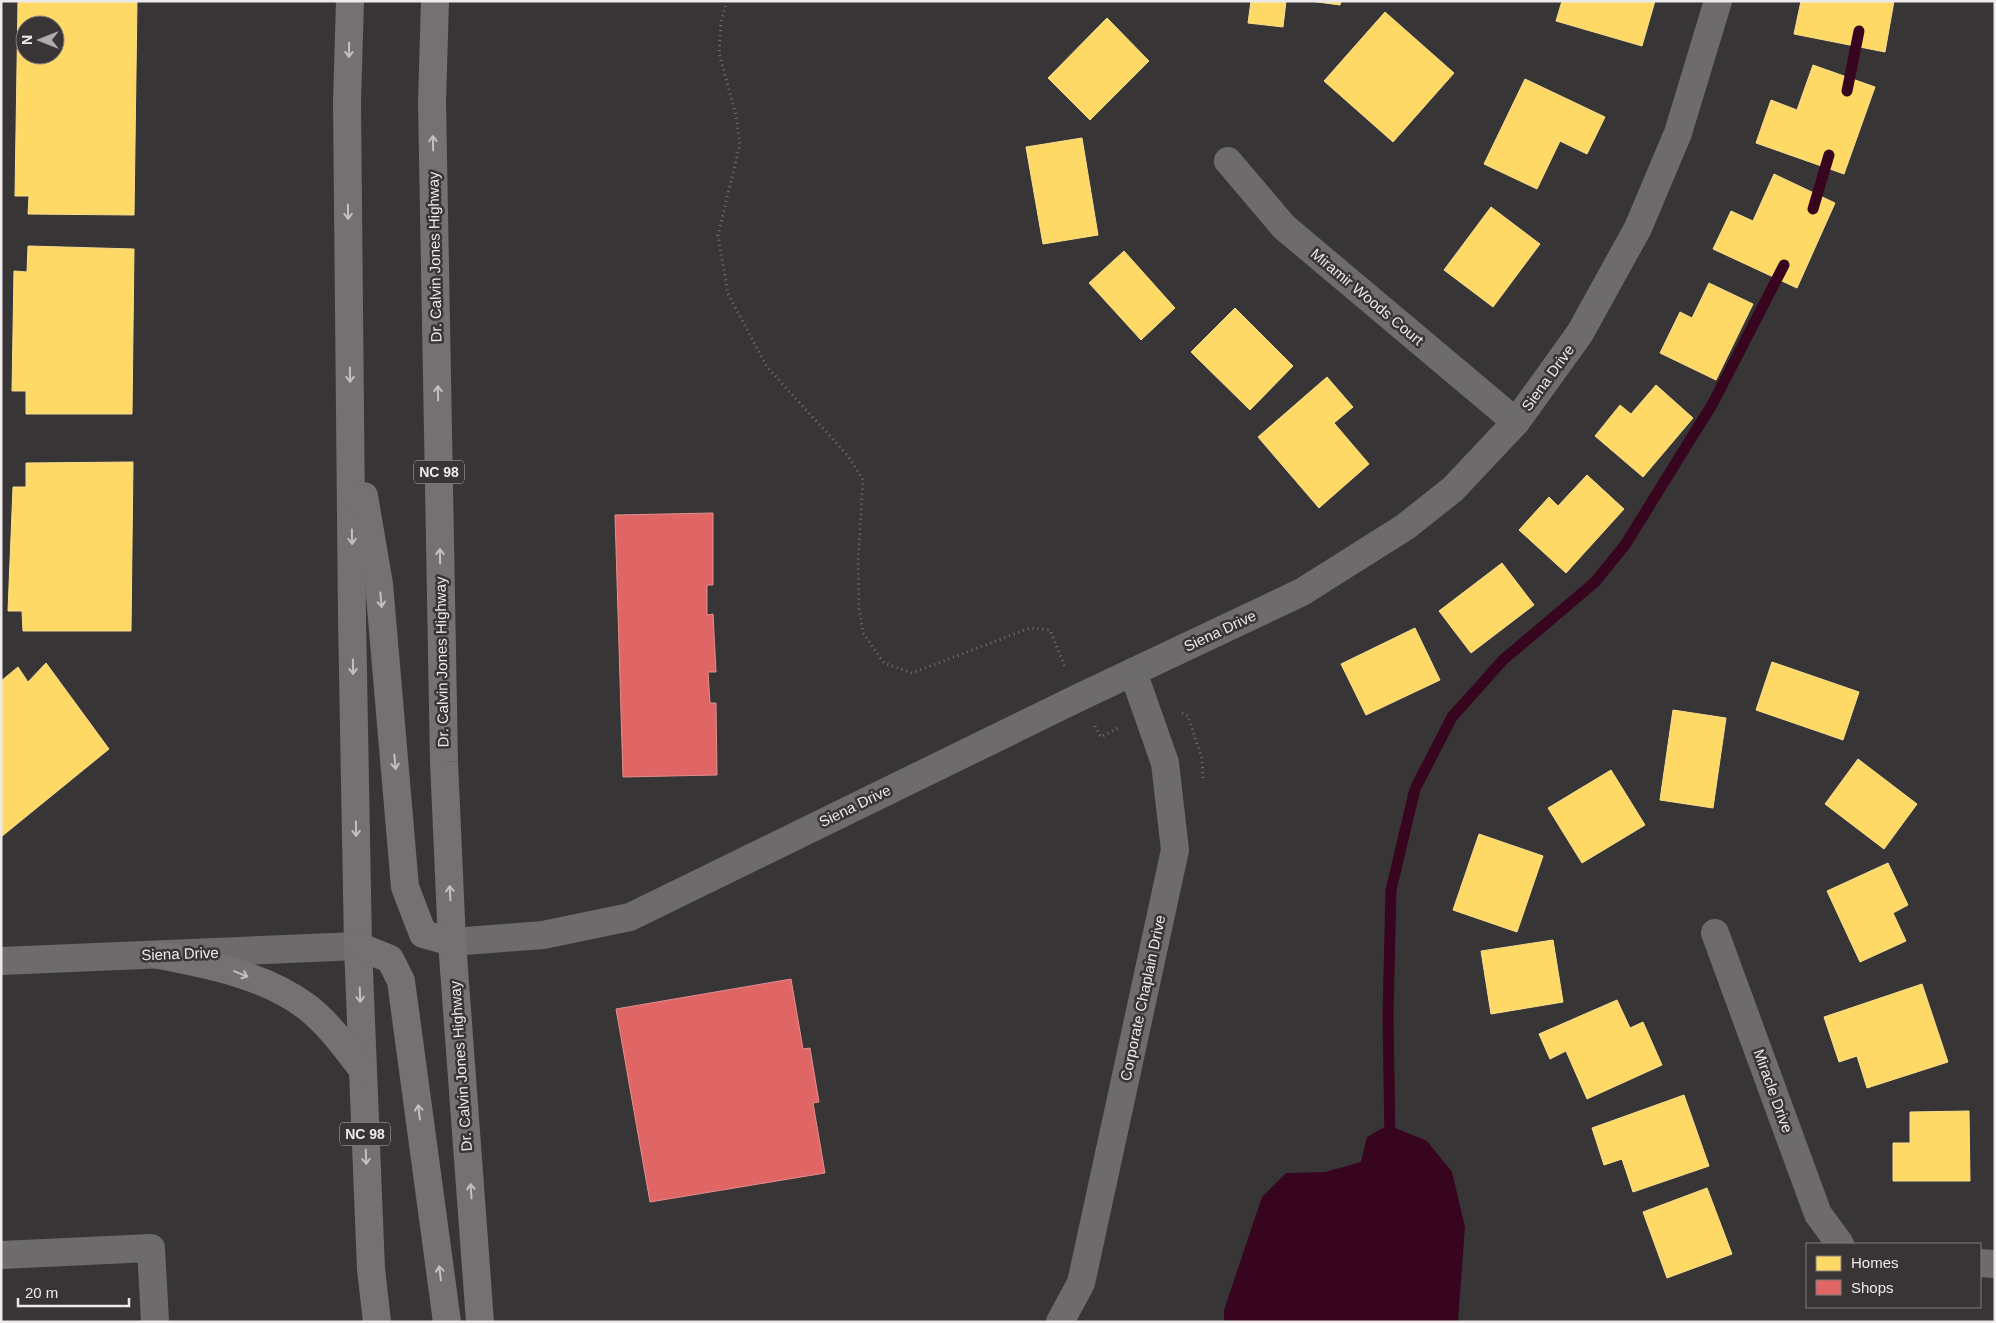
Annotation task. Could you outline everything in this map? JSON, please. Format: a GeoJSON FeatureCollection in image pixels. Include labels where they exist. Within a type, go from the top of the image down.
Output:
{"type":"FeatureCollection","features":[{"type":"Feature","properties":{"kind":"highway","name":"NC 98"},"geometry":{"type":"LineString","coordinates":[[350,1],[347,102],[358,946],[371,1269],[377,1322]]}},
{"type":"Feature","properties":{"kind":"highway","name":"Dr. Calvin Jones Highway"},"geometry":{"type":"LineString","coordinates":[[435,1],[432,102],[444,762],[452,942],[480,1322]]}},
{"type":"Feature","properties":{"kind":"highway"},"geometry":{"type":"LineString","coordinates":[[350,414],[379,584],[405,887],[423,934],[452,942]]}},
{"type":"Feature","properties":{"kind":"highway"},"geometry":{"type":"LineString","coordinates":[[358,946],[390,959],[401,981],[446,1322]]}},
{"type":"Feature","properties":{"kind":"highway"},"geometry":{"type":"LineString","coordinates":[[160,955],[235,971],[275,988],[307,1006],[333,1032],[363,1070]]}},
{"type":"Feature","properties":{"kind":"street","name":"Siena Drive"},"geometry":{"type":"LineString","coordinates":[[452,942],[543,935],[630,917],[1133,672],[1302,592],[1405,527],[1453,489],[1516,422],[1580,333],[1638,228],[1678,133],[1718,1]]}},
{"type":"Feature","properties":{"kind":"street","name":"Miramir Woods Court"},"geometry":{"type":"LineString","coordinates":[[1228,161],[1284,227],[1516,422]]}},
{"type":"Feature","properties":{"kind":"street","name":"Corporate Chaplain Drive"},"geometry":{"type":"LineString","coordinates":[[1060,1322],[1081,1283],[1175,850],[1165,762],[1133,672]]}},
{"type":"Feature","properties":{"kind":"street","name":"Miracle Drive"},"geometry":{"type":"LineString","coordinates":[[1715,933],[1818,1214],[1839,1243]]}},
{"type":"Feature","properties":{"kind":"street","name":"Siena Drive"},"geometry":{"type":"LineString","coordinates":[[1,962],[358,946]]}},
{"type":"Feature","properties":{"kind":"street"},"geometry":{"type":"LineString","coordinates":[[1,1255],[152,1248],[155,1322]]}},
{"type":"Feature","properties":{"kind":"street"},"geometry":{"type":"LineString","coordinates":[[1981,1263],[1995,1264]]}},
{"type":"Feature","properties":{"kind":"path"},"geometry":{"type":"LineString","coordinates":[[727,1],[721,22],[719,53],[736,115],[740,144],[718,235],[728,294],[767,367],[848,456],[863,480],[858,563],[859,608],[863,633],[884,663],[912,673],[1030,628],[1050,630],[1065,667]]}},
{"type":"Feature","properties":{"kind":"shaded area"},"geometry":{"type":"Polygon","coordinates":[[[1388,1125],[1427,1141],[1452,1172],[1465,1227],[1458,1322],[1224,1322],[1224,1310],[1262,1197],[1286,1173],[1325,1172],[1361,1162],[1367,1137],[1388,1125]]]}},
{"type":"Feature","properties":{"kind":"building: Homes"},"geometry":{"type":"Polygon","coordinates":[[[18,1],[137,1],[134,215],[28,214],[29,196],[15,196],[17,65],[65,65],[65,15],[18,15],[18,1]]]}},
{"type":"Feature","properties":{"kind":"building: Homes"},"geometry":{"type":"Polygon","coordinates":[[[1251,1],[1286,1],[1283,27],[1248,23],[1251,1]]]}},
{"type":"Feature","properties":{"kind":"building: Homes"},"geometry":{"type":"Polygon","coordinates":[[[1310,1],[1341,1],[1340,5],[1310,1]]]}},
{"type":"Feature","properties":{"kind":"building: Homes"},"geometry":{"type":"Polygon","coordinates":[[[1562,1],[1655,1],[1642,46],[1556,21],[1562,1]]]}},
{"type":"Feature","properties":{"kind":"building: Homes"},"geometry":{"type":"Polygon","coordinates":[[[1801,1],[1894,1],[1885,52],[1794,34],[1801,1]]]}},
{"type":"Feature","properties":{"kind":"building: Homes"},"geometry":{"type":"Polygon","coordinates":[[[1385,12],[1454,73],[1393,142],[1324,81],[1385,12]]]}},
{"type":"Feature","properties":{"kind":"building: Homes"},"geometry":{"type":"Polygon","coordinates":[[[1107,18],[1149,61],[1090,120],[1048,78],[1107,18]]]}},
{"type":"Feature","properties":{"kind":"building: Homes"},"geometry":{"type":"Polygon","coordinates":[[[1813,65],[1875,87],[1844,174],[1756,143],[1771,100],[1797,110],[1813,65]]]}},
{"type":"Feature","properties":{"kind":"building: Homes"},"geometry":{"type":"Polygon","coordinates":[[[1525,79],[1605,117],[1587,154],[1560,141],[1537,189],[1484,164],[1525,79]]]}},
{"type":"Feature","properties":{"kind":"building: Homes"},"geometry":{"type":"Polygon","coordinates":[[[1082,138],[1098,235],[1043,244],[1026,147],[1082,138]]]}},
{"type":"Feature","properties":{"kind":"building: Homes"},"geometry":{"type":"Polygon","coordinates":[[[1774,174],[1835,203],[1797,288],[1713,249],[1731,211],[1753,221],[1774,174]]]}},
{"type":"Feature","properties":{"kind":"building: Homes"},"geometry":{"type":"Polygon","coordinates":[[[1491,207],[1540,244],[1493,307],[1444,270],[1491,207]]]}},
{"type":"Feature","properties":{"kind":"building: Homes"},"geometry":{"type":"Polygon","coordinates":[[[28,246],[134,249],[132,414],[26,414],[26,391],[12,391],[14,271],[27,272],[28,246]]]}},
{"type":"Feature","properties":{"kind":"building: Homes"},"geometry":{"type":"Polygon","coordinates":[[[1124,251],[1175,308],[1141,340],[1089,283],[1124,251]]]}},
{"type":"Feature","properties":{"kind":"building: Homes"},"geometry":{"type":"Polygon","coordinates":[[[1709,283],[1753,304],[1716,380],[1660,353],[1680,312],[1692,318],[1709,283]]]}},
{"type":"Feature","properties":{"kind":"building: Homes"},"geometry":{"type":"Polygon","coordinates":[[[1235,308],[1293,366],[1250,410],[1191,352],[1235,308]]]}},
{"type":"Feature","properties":{"kind":"building: Homes"},"geometry":{"type":"Polygon","coordinates":[[[1327,377],[1353,407],[1334,423],[1369,464],[1319,508],[1258,437],[1327,377]]]}},
{"type":"Feature","properties":{"kind":"building: Homes"},"geometry":{"type":"Polygon","coordinates":[[[1656,385],[1693,418],[1643,477],[1595,436],[1620,405],[1631,414],[1656,385]]]}},
{"type":"Feature","properties":{"kind":"building: Homes"},"geometry":{"type":"Polygon","coordinates":[[[133,462],[131,631],[23,631],[22,611],[8,611],[13,487],[26,487],[26,463],[133,462]]]}},
{"type":"Feature","properties":{"kind":"building: Homes"},"geometry":{"type":"Polygon","coordinates":[[[1587,475],[1624,509],[1566,573],[1519,530],[1549,497],[1558,506],[1587,475]]]}},
{"type":"Feature","properties":{"kind":"building: Homes"},"geometry":{"type":"Polygon","coordinates":[[[1502,563],[1534,605],[1471,653],[1439,611],[1502,563]]]}},
{"type":"Feature","properties":{"kind":"building: Homes"},"geometry":{"type":"Polygon","coordinates":[[[1415,628],[1440,680],[1366,715],[1341,664],[1415,628]]]}},
{"type":"Feature","properties":{"kind":"building: Homes"},"geometry":{"type":"Polygon","coordinates":[[[1772,662],[1859,692],[1843,740],[1756,710],[1772,662]]]}},
{"type":"Feature","properties":{"kind":"building: Homes"},"geometry":{"type":"Polygon","coordinates":[[[46,663],[109,749],[1,837],[1,681],[18,667],[28,682],[46,663]]]}},
{"type":"Feature","properties":{"kind":"building: Homes"},"geometry":{"type":"Polygon","coordinates":[[[1673,710],[1726,718],[1713,808],[1660,800],[1673,710]]]}},
{"type":"Feature","properties":{"kind":"building: Homes"},"geometry":{"type":"Polygon","coordinates":[[[1858,759],[1917,804],[1884,849],[1825,804],[1858,759]]]}},
{"type":"Feature","properties":{"kind":"building: Homes"},"geometry":{"type":"Polygon","coordinates":[[[1611,770],[1645,825],[1582,863],[1548,808],[1611,770]]]}},
{"type":"Feature","properties":{"kind":"building: Homes"},"geometry":{"type":"Polygon","coordinates":[[[1479,834],[1543,856],[1517,932],[1453,910],[1479,834]]]}},
{"type":"Feature","properties":{"kind":"building: Homes"},"geometry":{"type":"Polygon","coordinates":[[[1888,863],[1908,905],[1893,913],[1906,941],[1860,962],[1827,891],[1888,863]]]}},
{"type":"Feature","properties":{"kind":"building: Homes"},"geometry":{"type":"Polygon","coordinates":[[[1553,940],[1563,1002],[1491,1014],[1481,951],[1553,940]]]}},
{"type":"Feature","properties":{"kind":"building: Homes"},"geometry":{"type":"Polygon","coordinates":[[[1922,984],[1948,1062],[1867,1088],[1857,1056],[1839,1062],[1824,1017],[1922,984]]]}},
{"type":"Feature","properties":{"kind":"building: Homes"},"geometry":{"type":"Polygon","coordinates":[[[1617,1000],[1630,1028],[1643,1022],[1662,1065],[1587,1099],[1566,1051],[1550,1059],[1539,1034],[1617,1000]]]}},
{"type":"Feature","properties":{"kind":"building: Homes"},"geometry":{"type":"Polygon","coordinates":[[[1684,1095],[1709,1166],[1633,1192],[1622,1159],[1604,1165],[1592,1128],[1684,1095]]]}},
{"type":"Feature","properties":{"kind":"building: Homes"},"geometry":{"type":"Polygon","coordinates":[[[1969,1111],[1970,1181],[1893,1181],[1893,1143],[1910,1143],[1910,1112],[1969,1111]]]}},
{"type":"Feature","properties":{"kind":"building: Homes"},"geometry":{"type":"Polygon","coordinates":[[[1707,1188],[1732,1254],[1667,1278],[1643,1212],[1707,1188]]]}},
{"type":"Feature","properties":{"kind":"building: Shops"},"geometry":{"type":"Polygon","coordinates":[[[713,513],[713,585],[707,585],[707,615],[713,614],[716,672],[708,672],[710,703],[716,703],[717,775],[623,777],[615,515],[713,513]]]}},
{"type":"Feature","properties":{"kind":"building: Shops"},"geometry":{"type":"Polygon","coordinates":[[[791,979],[803,1049],[810,1048],[819,1102],[813,1103],[825,1173],[650,1202],[616,1009],[791,979]]]}},
{"type":"Feature","properties":{"kind":"waterway"},"geometry":{"type":"LineString","coordinates":[[1847,91],[1859,31]]}},
{"type":"Feature","properties":{"kind":"waterway"},"geometry":{"type":"LineString","coordinates":[[1813,209],[1829,155]]}},
{"type":"Feature","properties":{"kind":"waterway"},"geometry":{"type":"LineString","coordinates":[[1390,1140],[1388,1015],[1391,890],[1415,789],[1452,717],[1503,660],[1595,582],[1625,545],[1713,403],[1784,265]]}}]}
